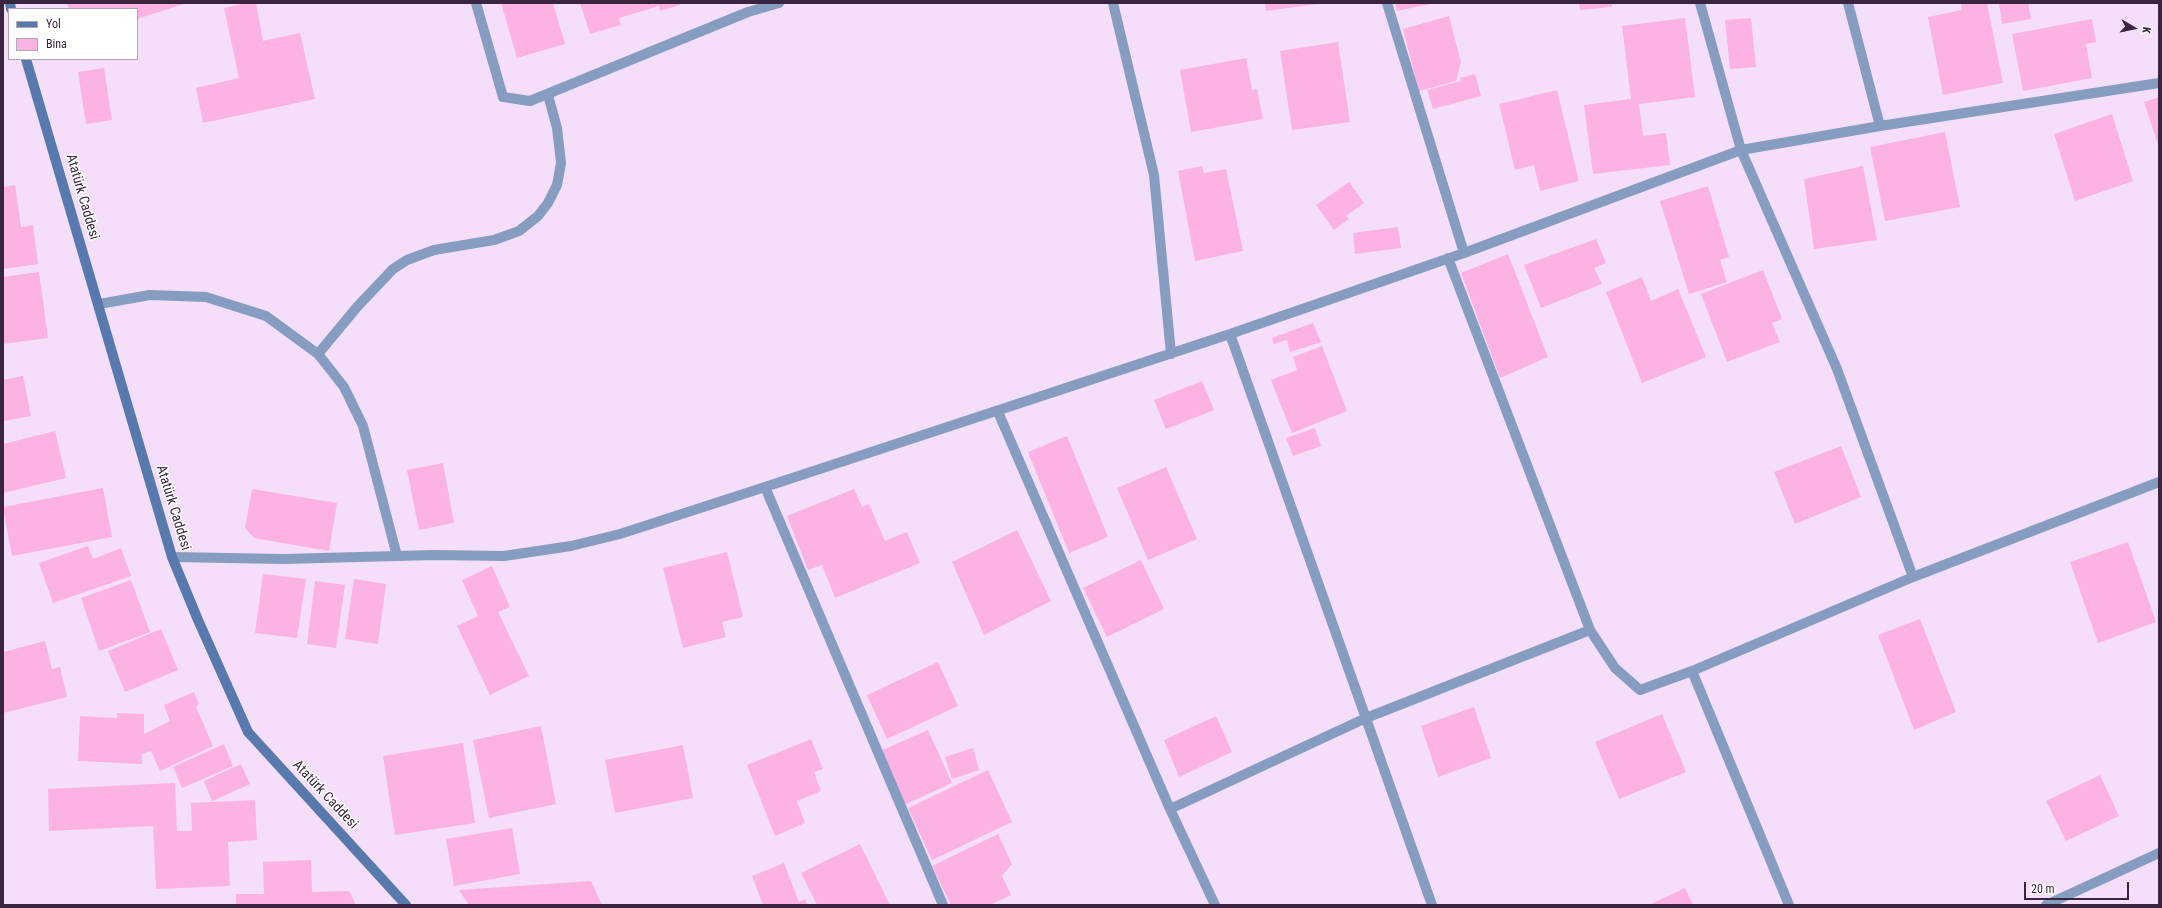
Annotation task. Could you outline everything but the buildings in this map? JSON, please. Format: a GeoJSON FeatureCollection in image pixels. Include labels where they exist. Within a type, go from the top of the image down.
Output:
{"type":"FeatureCollection","features":[{"type":"Feature","properties":{"kind":"main road","name":"Atatürk Caddesi"},"geometry":{"type":"LineString","coordinates":[[26,60],[172,556],[198,620],[248,732],[406,905]]}},
{"type":"Feature","properties":{"kind":"street"},"geometry":{"type":"LineString","coordinates":[[476,3],[503,97],[530,101],[548,95],[746,8],[779,3]]}},
{"type":"Feature","properties":{"kind":"street"},"geometry":{"type":"LineString","coordinates":[[1113,3],[1154,176],[1171,354]]}},
{"type":"Feature","properties":{"kind":"street"},"geometry":{"type":"LineString","coordinates":[[1387,3],[1464,253]]}},
{"type":"Feature","properties":{"kind":"street"},"geometry":{"type":"LineString","coordinates":[[1700,3],[1741,150],[1837,369],[1913,577]]}},
{"type":"Feature","properties":{"kind":"street"},"geometry":{"type":"LineString","coordinates":[[1848,3],[1880,126]]}},
{"type":"Feature","properties":{"kind":"street"},"geometry":{"type":"LineString","coordinates":[[172,556],[284,559],[397,556],[504,556],[571,546],[620,534],[765,488],[1171,354],[1464,253],[1741,150],[1880,126],[2159,83]]}},
{"type":"Feature","properties":{"kind":"street"},"geometry":{"type":"LineString","coordinates":[[318,354],[357,307],[393,270],[407,260],[434,250],[494,240],[519,231],[538,216],[548,203],[557,186],[561,163],[557,128],[548,95]]}},
{"type":"Feature","properties":{"kind":"street"},"geometry":{"type":"LineString","coordinates":[[1448,258],[1590,630],[1615,668],[1640,690],[1692,671],[1913,577],[2159,482]]}},
{"type":"Feature","properties":{"kind":"street"},"geometry":{"type":"LineString","coordinates":[[98,304],[150,295],[206,297],[266,316],[318,354],[344,387],[363,426],[397,556]]}},
{"type":"Feature","properties":{"kind":"street"},"geometry":{"type":"LineString","coordinates":[[1230,334],[1432,905]]}},
{"type":"Feature","properties":{"kind":"street"},"geometry":{"type":"LineString","coordinates":[[998,412],[1170,809],[1215,905]]}},
{"type":"Feature","properties":{"kind":"street"},"geometry":{"type":"LineString","coordinates":[[765,488],[943,905]]}},
{"type":"Feature","properties":{"kind":"street"},"geometry":{"type":"LineString","coordinates":[[1170,809],[1366,718],[1590,630]]}},
{"type":"Feature","properties":{"kind":"street"},"geometry":{"type":"LineString","coordinates":[[1692,671],[1789,905]]}},
{"type":"Feature","properties":{"kind":"street"},"geometry":{"type":"LineString","coordinates":[[2046,905],[2159,853]]}}]}
